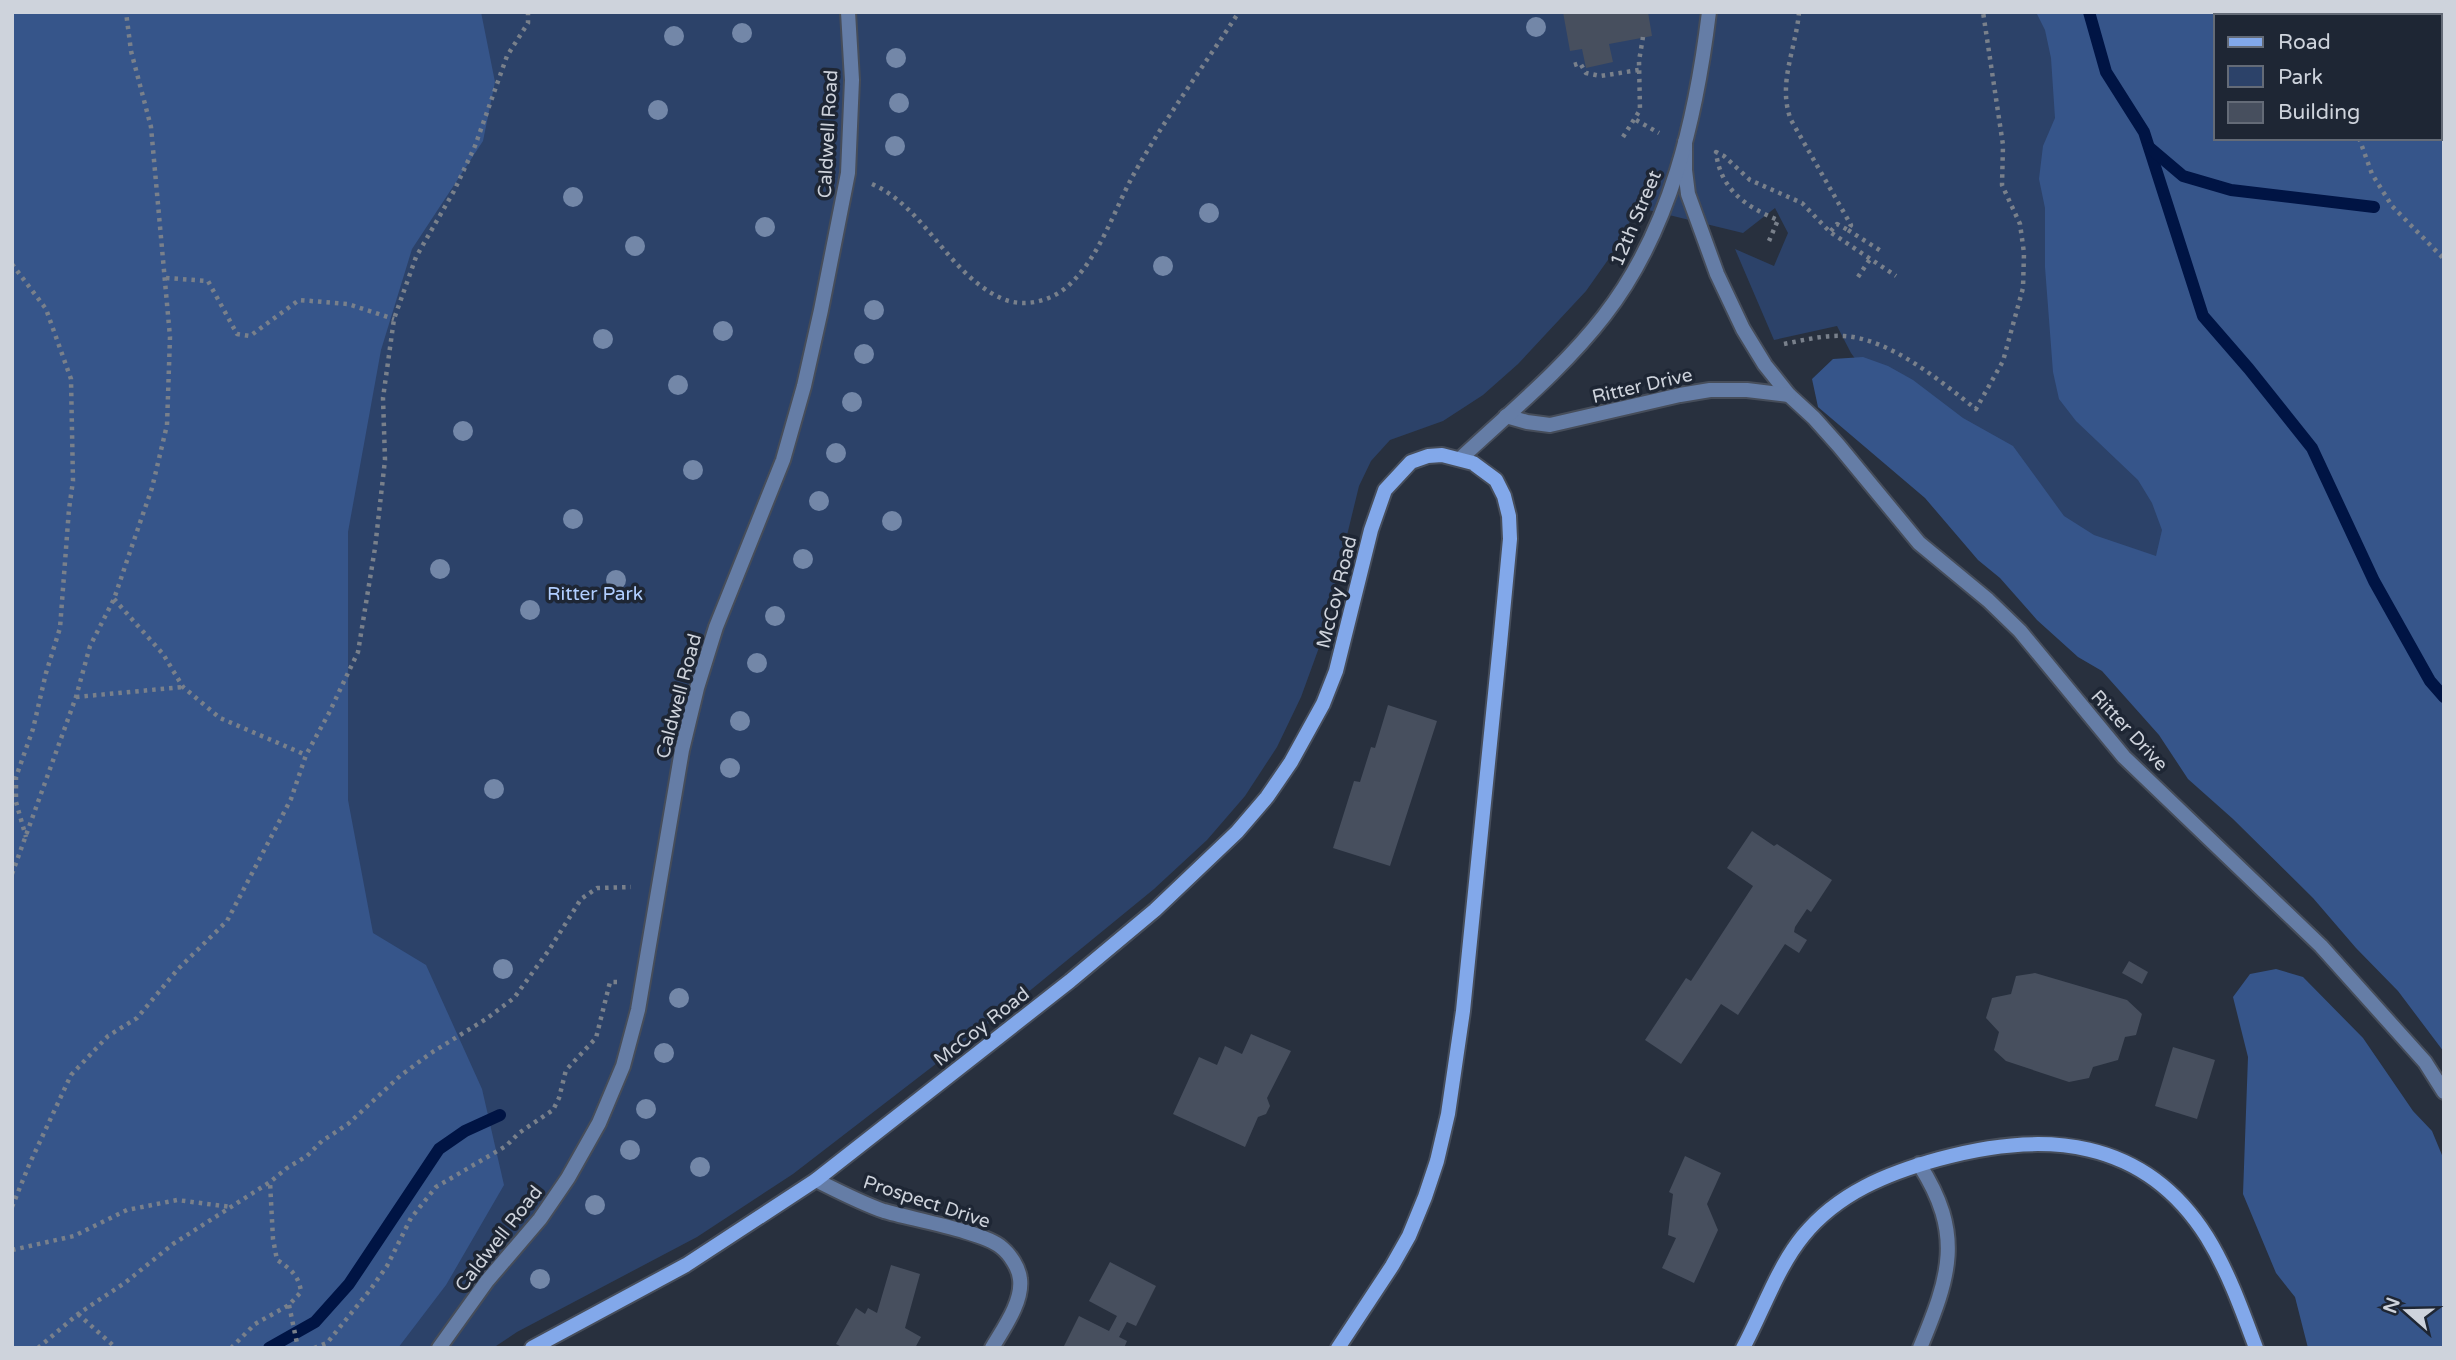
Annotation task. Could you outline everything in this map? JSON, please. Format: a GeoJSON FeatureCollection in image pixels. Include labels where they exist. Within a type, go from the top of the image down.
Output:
{"type":"FeatureCollection","features":[{"type":"Feature","properties":{"kind":"street","name":"Caldwell Road"},"geometry":{"type":"LineString","coordinates":[[439,1348],[487,1280],[540,1219],[568,1178],[599,1123],[623,1066],[638,1010],[682,750],[697,688],[716,628],[783,460],[813,348],[848,173],[852,80],[848,12]]}},
{"type":"Feature","properties":{"kind":"street","name":"12th Street"},"geometry":{"type":"LineString","coordinates":[[1460,459],[1582,342],[1626,285],[1663,211],[1685,142],[1697,90],[1709,12]]}},
{"type":"Feature","properties":{"kind":"street","name":"Ritter Drive"},"geometry":{"type":"LineString","coordinates":[[1685,142],[1688,194],[1717,274],[1743,330],[1788,395],[1814,418],[1839,446],[1919,543],[1988,600],[2020,631],[2124,757],[2239,864],[2321,946],[2426,1062],[2444,1092]]}},
{"type":"Feature","properties":{"kind":"street","name":"Ritter Drive"},"geometry":{"type":"LineString","coordinates":[[1506,415],[1527,422],[1550,425],[1680,394],[1710,390],[1747,390],[1788,395]]}},
{"type":"Feature","properties":{"kind":"street","name":"McCoy Road"},"geometry":{"type":"LineString","coordinates":[[532,1348],[686,1265],[816,1180],[1070,981],[1155,910],[1237,832],[1267,797],[1291,762],[1323,704],[1336,671],[1371,530],[1385,490],[1411,462],[1428,456],[1442,455],[1473,463],[1496,480],[1510,516],[1510,539],[1463,1012],[1448,1114],[1425,1197],[1409,1236],[1392,1266],[1338,1348]]}},
{"type":"Feature","properties":{"kind":"street"},"geometry":{"type":"LineString","coordinates":[[1744,1348],[1780,1274],[1804,1236],[1832,1208],[1860,1188],[1887,1175],[1966,1151],[2001,1145],[2062,1144],[2088,1148],[2118,1158],[2144,1172],[2185,1208],[2206,1236],[2237,1296],[2256,1348]]}},
{"type":"Feature","properties":{"kind":"street"},"geometry":{"type":"LineString","coordinates":[[1919,1164],[1935,1190],[1946,1222],[1948,1258],[1942,1293],[1920,1348]]}},
{"type":"Feature","properties":{"kind":"street","name":"Prospect Drive"},"geometry":{"type":"LineString","coordinates":[[816,1180],[882,1210],[977,1235],[1000,1246],[1014,1262],[1020,1279],[1018,1296],[992,1348]]}},
{"type":"Feature","properties":{"kind":"path"},"geometry":{"type":"LineString","coordinates":[[12,874],[76,696],[90,646],[114,599],[152,488],[167,425],[170,337],[166,278],[151,127],[131,51],[126,12]]}},
{"type":"Feature","properties":{"kind":"path"},"geometry":{"type":"LineString","coordinates":[[12,1207],[71,1075],[108,1036],[137,1017],[178,969],[228,921],[291,799],[306,755],[358,652],[375,548],[385,460],[383,398],[394,319],[416,257],[454,191],[475,146],[507,56],[528,23],[528,12]]}},
{"type":"Feature","properties":{"kind":"path"},"geometry":{"type":"LineString","coordinates":[[1799,12],[1796,39],[1785,79],[1786,108],[1851,225],[1848,230]]}},
{"type":"Feature","properties":{"kind":"path"},"geometry":{"type":"LineString","coordinates":[[1776,346],[1819,337],[1845,336],[1867,341],[1894,352],[1936,377],[1976,409],[2003,361],[2023,288],[2024,265],[2020,224],[2002,185],[2003,145],[1983,12]]}},
{"type":"Feature","properties":{"kind":"path"},"geometry":{"type":"LineString","coordinates":[[848,173],[880,187],[904,206],[965,272],[986,290],[1006,300],[1027,304],[1047,299],[1067,287],[1085,267],[1155,138],[1237,15]]}},
{"type":"Feature","properties":{"kind":"path"},"geometry":{"type":"LineString","coordinates":[[1623,137],[1636,120],[1641,103],[1639,70],[1643,37]]}},
{"type":"Feature","properties":{"kind":"path"},"geometry":{"type":"LineString","coordinates":[[1574,65],[1580,63],[1586,73],[1600,76],[1639,70]]}},
{"type":"Feature","properties":{"kind":"path"},"geometry":{"type":"LineString","coordinates":[[1636,120],[1661,134]]}},
{"type":"Feature","properties":{"kind":"path"},"geometry":{"type":"LineString","coordinates":[[2360,140],[2372,174],[2392,206],[2444,258]]}},
{"type":"Feature","properties":{"kind":"path"},"geometry":{"type":"LineString","coordinates":[[1769,241],[1778,220],[1760,213],[1737,197],[1721,175],[1716,152],[1751,180],[1802,203],[1830,232],[1896,276]]}},
{"type":"Feature","properties":{"kind":"path"},"geometry":{"type":"LineString","coordinates":[[1830,232],[1837,224],[1881,251]]}},
{"type":"Feature","properties":{"kind":"path"},"geometry":{"type":"LineString","coordinates":[[1858,277],[1870,259]]}},
{"type":"Feature","properties":{"kind":"path"},"geometry":{"type":"LineString","coordinates":[[12,264],[46,309],[71,379],[74,481],[69,509],[60,628],[33,729],[16,777],[16,802],[26,838]]}},
{"type":"Feature","properties":{"kind":"path"},"geometry":{"type":"LineString","coordinates":[[166,278],[208,281],[237,334],[250,336],[299,300],[348,304],[394,319]]}},
{"type":"Feature","properties":{"kind":"path"},"geometry":{"type":"LineString","coordinates":[[114,599],[163,654],[183,687],[220,718],[306,755]]}},
{"type":"Feature","properties":{"kind":"path"},"geometry":{"type":"LineString","coordinates":[[76,696],[183,687]]}},
{"type":"Feature","properties":{"kind":"path"},"geometry":{"type":"LineString","coordinates":[[38,1348],[78,1314],[126,1282],[173,1244],[307,1156],[322,1141],[348,1124],[400,1076],[431,1053],[514,998],[581,899],[597,888]]}},
{"type":"Feature","properties":{"kind":"path"},"geometry":{"type":"LineString","coordinates":[[314,1348],[327,1343],[370,1290],[387,1266],[411,1218],[436,1188],[506,1146],[519,1133],[553,1110],[566,1070],[596,1038],[610,982]]}},
{"type":"Feature","properties":{"kind":"path"},"geometry":{"type":"LineString","coordinates":[[230,1348],[255,1324],[289,1306],[301,1292],[300,1281],[291,1269],[278,1260],[273,1239],[270,1182]]}},
{"type":"Feature","properties":{"kind":"path"},"geometry":{"type":"LineString","coordinates":[[12,1250],[74,1236],[127,1210],[177,1200],[232,1207]]}},
{"type":"Feature","properties":{"kind":"path"},"geometry":{"type":"LineString","coordinates":[[289,1306],[298,1348]]}},
{"type":"Feature","properties":{"kind":"path"},"geometry":{"type":"LineString","coordinates":[[78,1314],[116,1348]]}},
{"type":"Feature","properties":{"kind":"green space","name":"Ritter Park"},"geometry":{"type":"Polygon","coordinates":[[[12,12],[2444,12],[2444,1003],[1971,521],[1851,353],[1837,326],[1774,340],[1735,249],[1774,266],[1788,233],[1775,208],[1743,233],[1636,207],[1622,240],[1586,291],[1518,364],[1483,395],[1443,421],[1390,440],[1371,461],[1359,486],[1321,642],[1301,697],[1277,747],[1245,796],[1207,840],[1154,889],[1011,1006],[793,1174],[697,1237],[517,1332],[493,1348],[12,1348],[12,12]]]}},
{"type":"Feature","properties":{"kind":"shaded area"},"geometry":{"type":"Polygon","coordinates":[[[12,12],[481,12],[495,82],[483,141],[412,249],[381,350],[348,532],[348,800],[373,933],[426,965],[482,1089],[504,1185],[446,1285],[398,1348],[12,1348],[12,12]]]}},
{"type":"Feature","properties":{"kind":"shaded area"},"geometry":{"type":"Polygon","coordinates":[[[2036,12],[2444,12],[2444,1052],[2398,991],[2313,898],[2188,779],[2159,735],[2102,671],[2078,657],[2037,620],[2000,578],[1978,560],[1925,498],[1818,407],[1812,379],[1833,359],[1863,357],[1888,366],[1913,380],[1963,418],[2013,446],[2064,516],[2094,535],[2156,556],[2162,530],[2152,503],[2138,480],[2076,421],[2059,399],[2053,372],[2045,267],[2045,208],[2039,179],[2043,146],[2055,118],[2051,58],[2045,30],[2036,12]]]}},
{"type":"Feature","properties":{"kind":"shaded area"},"geometry":{"type":"Polygon","coordinates":[[[2276,969],[2303,977],[2363,1038],[2413,1111],[2432,1131],[2444,1160],[2444,1348],[2308,1348],[2295,1297],[2276,1273],[2243,1194],[2248,1057],[2233,997],[2250,974],[2276,969]]]}},
{"type":"Feature","properties":{"kind":"building"},"geometry":{"type":"Polygon","coordinates":[[[1563,12],[1648,12],[1652,36],[1609,44],[1613,62],[1586,68],[1582,49],[1570,51],[1563,12]]]}},
{"type":"Feature","properties":{"kind":"building"},"geometry":{"type":"Polygon","coordinates":[[[1388,705],[1437,721],[1390,866],[1333,848],[1354,781],[1360,782],[1371,747],[1375,748],[1388,705]]]}},
{"type":"Feature","properties":{"kind":"building"},"geometry":{"type":"Polygon","coordinates":[[[1752,831],[1832,880],[1811,912],[1807,909],[1795,927],[1794,932],[1807,940],[1799,953],[1785,944],[1738,1015],[1721,1004],[1681,1064],[1645,1040],[1686,978],[1691,981],[1753,886],[1727,868],[1752,831]]]}},
{"type":"Feature","properties":{"kind":"building"},"geometry":{"type":"Polygon","coordinates":[[[2129,961],[2148,972],[2142,984],[2122,973],[2129,961]]]}},
{"type":"Feature","properties":{"kind":"building"},"geometry":{"type":"Polygon","coordinates":[[[2035,973],[2127,1000],[2142,1014],[2136,1035],[2125,1037],[2118,1060],[2093,1067],[2089,1078],[2069,1082],[2006,1061],[1994,1050],[1999,1032],[1986,1018],[1992,998],[2011,994],[2016,976],[2035,973]]]}},
{"type":"Feature","properties":{"kind":"building"},"geometry":{"type":"Polygon","coordinates":[[[1251,1034],[1291,1051],[1267,1098],[1270,1106],[1266,1114],[1258,1117],[1245,1147],[1173,1114],[1199,1057],[1217,1065],[1225,1046],[1242,1054],[1251,1034]]]}},
{"type":"Feature","properties":{"kind":"building"},"geometry":{"type":"Polygon","coordinates":[[[2173,1047],[2215,1060],[2197,1119],[2155,1106],[2173,1047]]]}},
{"type":"Feature","properties":{"kind":"building"},"geometry":{"type":"Polygon","coordinates":[[[1685,1156],[1721,1173],[1707,1204],[1718,1230],[1694,1283],[1662,1268],[1676,1238],[1668,1235],[1673,1194],[1669,1192],[1685,1156]]]}},
{"type":"Feature","properties":{"kind":"building"},"geometry":{"type":"Polygon","coordinates":[[[1110,1262],[1156,1286],[1136,1326],[1127,1322],[1119,1337],[1127,1341],[1124,1348],[1063,1348],[1079,1316],[1109,1331],[1117,1316],[1089,1301],[1110,1262]]]}},
{"type":"Feature","properties":{"kind":"building"},"geometry":{"type":"Polygon","coordinates":[[[891,1265],[920,1274],[905,1328],[921,1337],[915,1348],[844,1348],[836,1344],[856,1308],[865,1314],[868,1308],[877,1313],[891,1265]]]}},
{"type":"Feature","properties":{"kind":"waterway"},"geometry":{"type":"LineString","coordinates":[[2089,12],[2106,72],[2144,132],[2203,316],[2312,448],[2374,581],[2430,681],[2444,697]]}},
{"type":"Feature","properties":{"kind":"waterway"},"geometry":{"type":"LineString","coordinates":[[2150,148],[2183,176],[2231,190],[2374,207]]}},
{"type":"Feature","properties":{"kind":"waterway"},"geometry":{"type":"LineString","coordinates":[[269,1348],[315,1322],[349,1284],[439,1149],[465,1131],[500,1115]]}}]}
